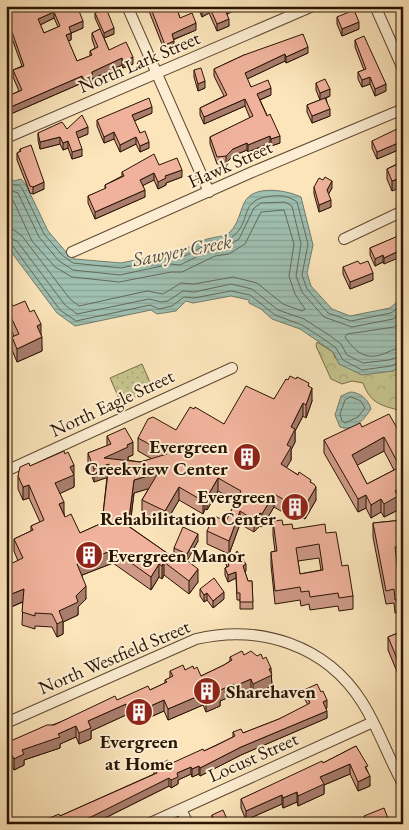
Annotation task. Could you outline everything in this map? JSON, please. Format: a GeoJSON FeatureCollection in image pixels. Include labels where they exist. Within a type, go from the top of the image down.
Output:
{"type":"FeatureCollection","features":[{"type":"Feature","properties":{"kind":"street"},"geometry":{"type":"LineString","coordinates":[[127,6],[209,192]]}},
{"type":"Feature","properties":{"kind":"street","name":"North Lark Street"},"geometry":{"type":"LineString","coordinates":[[6,138],[313,6]]}},
{"type":"Feature","properties":{"kind":"street"},"geometry":{"type":"LineString","coordinates":[[375,6],[403,69]]}},
{"type":"Feature","properties":{"kind":"street","name":"Hawk Street"},"geometry":{"type":"LineString","coordinates":[[72,252],[403,109]]}},
{"type":"Feature","properties":{"kind":"street"},"geometry":{"type":"LineString","coordinates":[[344,238],[403,211]]}},
{"type":"Feature","properties":{"kind":"street","name":"North Eagle Street"},"geometry":{"type":"LineString","coordinates":[[6,471],[232,368]]}},
{"type":"Feature","properties":{"kind":"street","name":"North Westfield Street"},"geometry":{"type":"LineString","coordinates":[[6,723],[180,645],[208,636],[234,633],[260,635],[284,641],[319,658],[348,683],[373,722],[403,784]]}},
{"type":"Feature","properties":{"kind":"street","name":"Locust Street"},"geometry":{"type":"LineString","coordinates":[[148,824],[373,722]]}},
{"type":"Feature","properties":{"kind":"street"},"geometry":{"type":"LineString","coordinates":[[182,809],[188,824]]}},
{"type":"Feature","properties":{"kind":"green space"},"geometry":{"type":"Polygon","coordinates":[[[317,342],[333,352],[335,358],[393,371],[403,365],[403,422],[398,410],[372,399],[363,383],[352,381],[342,384],[331,379],[316,346],[317,342]]]}},
{"type":"Feature","properties":{"kind":"green space"},"geometry":{"type":"Polygon","coordinates":[[[142,364],[153,389],[121,403],[110,378],[142,364]]]}},
{"type":"Feature","properties":{"kind":"water"},"geometry":{"type":"Polygon","coordinates":[[[6,172],[14,181],[21,179],[26,185],[48,231],[66,252],[75,259],[121,263],[174,252],[177,254],[203,240],[226,235],[235,225],[248,197],[255,193],[270,190],[287,192],[301,197],[313,245],[307,273],[311,286],[332,309],[350,316],[390,308],[403,297],[403,365],[393,371],[362,375],[339,364],[333,352],[300,329],[272,319],[261,309],[249,303],[249,300],[231,296],[193,303],[186,301],[176,311],[157,314],[151,310],[75,326],[57,313],[6,245],[6,172]]]}},
{"type":"Feature","properties":{"kind":"water"},"geometry":{"type":"Polygon","coordinates":[[[350,392],[364,397],[371,409],[358,424],[350,428],[340,427],[335,415],[341,396],[350,392]]]}},
{"type":"Feature","properties":{"kind":"building"},"geometry":{"type":"Polygon","coordinates":[[[21,6],[77,6],[83,21],[69,27],[71,33],[66,35],[77,61],[92,55],[90,51],[98,47],[92,33],[100,29],[109,50],[126,42],[133,57],[123,62],[122,58],[92,72],[92,77],[84,80],[82,76],[6,109],[6,97],[22,90],[13,70],[24,66],[11,29],[6,31],[6,13],[21,6]],[[54,12],[38,19],[44,33],[60,26],[54,12]]]}},
{"type":"Feature","properties":{"kind":"building"},"geometry":{"type":"Polygon","coordinates":[[[150,6],[176,6],[180,18],[192,13],[196,23],[172,34],[174,41],[165,45],[150,6]]]}},
{"type":"Feature","properties":{"kind":"building"},"geometry":{"type":"Polygon","coordinates":[[[200,6],[209,6],[202,10],[200,6]]]}},
{"type":"Feature","properties":{"kind":"building"},"geometry":{"type":"Polygon","coordinates":[[[209,6],[230,6],[224,8],[229,19],[217,24],[209,6]]]}},
{"type":"Feature","properties":{"kind":"building"},"geometry":{"type":"Polygon","coordinates":[[[106,8],[114,28],[104,33],[95,13],[106,8]]]}},
{"type":"Feature","properties":{"kind":"building"},"geometry":{"type":"Polygon","coordinates":[[[354,10],[359,22],[342,29],[337,17],[354,10]]]}},
{"type":"Feature","properties":{"kind":"building"},"geometry":{"type":"Polygon","coordinates":[[[303,34],[308,47],[286,57],[285,54],[245,73],[251,87],[268,80],[271,88],[257,94],[267,116],[270,114],[280,136],[271,139],[270,136],[248,145],[247,143],[233,149],[226,156],[217,157],[210,137],[253,116],[245,99],[204,117],[200,108],[227,95],[214,69],[244,55],[303,34]]]}},
{"type":"Feature","properties":{"kind":"building"},"geometry":{"type":"Polygon","coordinates":[[[364,36],[386,84],[375,89],[370,77],[362,80],[358,72],[366,69],[355,40],[364,36]]]}},
{"type":"Feature","properties":{"kind":"building"},"geometry":{"type":"Polygon","coordinates":[[[201,68],[205,81],[198,84],[194,70],[201,68]]]}},
{"type":"Feature","properties":{"kind":"building"},"geometry":{"type":"Polygon","coordinates":[[[325,79],[330,89],[320,93],[316,83],[325,79]]]}},
{"type":"Feature","properties":{"kind":"building"},"geometry":{"type":"Polygon","coordinates":[[[149,98],[152,107],[132,115],[140,133],[145,131],[149,142],[140,146],[136,137],[120,145],[114,132],[104,137],[97,120],[149,98]]]}},
{"type":"Feature","properties":{"kind":"building"},"geometry":{"type":"Polygon","coordinates":[[[325,98],[330,109],[312,116],[307,105],[325,98]]]}},
{"type":"Feature","properties":{"kind":"building"},"geometry":{"type":"Polygon","coordinates":[[[82,115],[88,127],[76,132],[82,149],[72,152],[68,141],[63,143],[60,137],[40,142],[38,133],[62,122],[67,129],[82,115]]]}},
{"type":"Feature","properties":{"kind":"building"},"geometry":{"type":"Polygon","coordinates":[[[399,128],[403,141],[377,152],[372,141],[399,128]]]}},
{"type":"Feature","properties":{"kind":"building"},"geometry":{"type":"Polygon","coordinates":[[[31,145],[44,182],[33,187],[30,186],[17,153],[21,151],[20,149],[31,145]]]}},
{"type":"Feature","properties":{"kind":"building"},"geometry":{"type":"Polygon","coordinates":[[[154,154],[159,165],[177,158],[182,170],[165,176],[166,178],[158,182],[154,173],[140,180],[145,190],[95,212],[88,196],[106,188],[105,185],[124,176],[122,172],[154,154]]]}},
{"type":"Feature","properties":{"kind":"building"},"geometry":{"type":"Polygon","coordinates":[[[403,155],[403,177],[392,181],[387,169],[400,163],[397,157],[403,155]]]}},
{"type":"Feature","properties":{"kind":"building"},"geometry":{"type":"Polygon","coordinates":[[[325,177],[332,181],[327,190],[331,200],[319,205],[314,187],[319,178],[323,180],[325,177]]]}},
{"type":"Feature","properties":{"kind":"building"},"geometry":{"type":"Polygon","coordinates":[[[403,231],[403,249],[384,258],[383,255],[375,259],[370,248],[398,236],[397,233],[403,231]]]}},
{"type":"Feature","properties":{"kind":"building"},"geometry":{"type":"Polygon","coordinates":[[[358,261],[360,264],[368,261],[373,273],[350,282],[343,267],[358,261]]]}},
{"type":"Feature","properties":{"kind":"building"},"geometry":{"type":"Polygon","coordinates":[[[8,294],[13,306],[25,301],[30,312],[34,310],[41,324],[37,326],[42,337],[17,349],[12,337],[19,334],[10,315],[6,316],[6,295],[8,294]]]}},
{"type":"Feature","properties":{"kind":"building"},"geometry":{"type":"Polygon","coordinates":[[[290,376],[309,383],[308,386],[312,388],[306,405],[303,403],[291,427],[295,429],[287,445],[291,447],[281,464],[298,475],[299,472],[311,480],[310,482],[316,487],[305,506],[297,503],[295,506],[274,494],[262,514],[260,513],[254,520],[240,511],[229,541],[207,531],[214,516],[226,521],[241,491],[218,478],[203,501],[179,487],[165,511],[142,500],[158,473],[134,480],[128,526],[177,560],[180,555],[198,569],[189,581],[164,562],[162,566],[159,564],[151,577],[113,550],[77,564],[86,586],[76,596],[78,602],[59,611],[63,621],[57,624],[52,614],[35,613],[35,616],[22,612],[24,589],[9,595],[6,617],[6,566],[23,558],[14,539],[33,530],[31,526],[44,520],[29,485],[23,487],[18,476],[20,467],[29,463],[30,466],[64,451],[65,454],[68,452],[74,465],[70,467],[74,475],[55,483],[64,502],[59,504],[65,517],[71,514],[80,533],[102,523],[109,464],[94,469],[88,453],[111,444],[107,436],[125,428],[133,442],[127,445],[128,447],[104,458],[140,462],[167,454],[138,438],[148,419],[153,417],[176,430],[190,407],[194,409],[195,407],[224,424],[246,386],[274,399],[286,379],[288,380],[290,376]]]}},
{"type":"Feature","properties":{"kind":"building"},"geometry":{"type":"Polygon","coordinates":[[[389,414],[397,428],[400,426],[403,430],[403,487],[395,491],[398,496],[384,504],[381,499],[371,505],[366,495],[358,499],[324,440],[360,423],[362,427],[389,414]],[[384,437],[352,455],[367,484],[400,467],[384,437]]]}},
{"type":"Feature","properties":{"kind":"building"},"geometry":{"type":"Polygon","coordinates":[[[282,520],[283,525],[292,524],[293,529],[325,524],[326,533],[336,532],[342,566],[348,565],[353,596],[339,598],[338,593],[310,597],[309,591],[301,592],[300,587],[275,591],[271,552],[277,551],[273,521],[282,520]],[[319,544],[296,548],[300,574],[323,570],[319,544]]]}},
{"type":"Feature","properties":{"kind":"building"},"geometry":{"type":"Polygon","coordinates":[[[403,520],[403,546],[395,547],[399,580],[403,579],[403,599],[395,600],[394,589],[386,591],[373,523],[403,520]]]}},
{"type":"Feature","properties":{"kind":"building"},"geometry":{"type":"Polygon","coordinates":[[[183,527],[198,534],[187,554],[174,548],[183,527]]]}},
{"type":"Feature","properties":{"kind":"building"},"geometry":{"type":"Polygon","coordinates":[[[237,551],[246,564],[243,566],[248,581],[252,581],[253,602],[240,602],[240,593],[237,593],[236,572],[228,575],[225,568],[229,566],[226,557],[237,551]]]}},
{"type":"Feature","properties":{"kind":"building"},"geometry":{"type":"Polygon","coordinates":[[[214,578],[224,592],[213,601],[207,593],[204,595],[200,589],[214,578]]]}},
{"type":"Feature","properties":{"kind":"building"},"geometry":{"type":"Polygon","coordinates":[[[403,631],[403,664],[401,660],[398,661],[388,637],[403,631]]]}},
{"type":"Feature","properties":{"kind":"building"},"geometry":{"type":"Polygon","coordinates":[[[242,651],[244,655],[251,651],[257,656],[261,654],[263,659],[266,657],[272,675],[253,684],[251,679],[235,686],[234,684],[218,691],[220,695],[206,701],[203,694],[168,709],[164,700],[146,708],[144,704],[128,709],[126,704],[88,721],[91,728],[79,733],[76,726],[58,734],[60,737],[22,750],[24,754],[14,759],[12,755],[6,758],[6,743],[47,725],[54,725],[115,696],[117,700],[148,686],[150,690],[167,682],[165,680],[173,676],[170,671],[183,665],[185,670],[193,666],[194,669],[197,667],[201,676],[224,665],[232,660],[230,657],[242,651]]]}},
{"type":"Feature","properties":{"kind":"building"},"geometry":{"type":"Polygon","coordinates":[[[317,684],[327,700],[323,702],[327,711],[241,747],[200,768],[199,766],[192,769],[191,767],[177,773],[178,777],[171,780],[169,778],[73,824],[36,824],[59,814],[60,816],[157,773],[154,767],[168,760],[170,764],[203,749],[204,751],[235,736],[233,732],[241,729],[243,733],[279,719],[310,703],[304,690],[317,684]]]}},
{"type":"Feature","properties":{"kind":"building"},"geometry":{"type":"Polygon","coordinates":[[[356,746],[368,766],[365,767],[370,776],[358,782],[350,764],[320,777],[324,784],[298,796],[297,792],[283,798],[282,795],[246,811],[241,799],[322,761],[323,763],[356,746]]]}},
{"type":"Feature","properties":{"kind":"building"},"geometry":{"type":"Polygon","coordinates":[[[384,808],[389,821],[382,824],[356,824],[365,820],[364,816],[384,808]]]}},
{"type":"Feature","properties":{"kind":"building"},"geometry":{"type":"Polygon","coordinates":[[[223,810],[229,824],[215,824],[212,815],[223,810]]]}},
{"type":"Feature","properties":{"kind":"building"},"geometry":{"type":"Polygon","coordinates":[[[14,818],[23,824],[10,824],[14,818]]]}},
{"type":"Feature","properties":{"kind":"place","name":"Evergreen Creekview Center"},"geometry":{"type":"Point","coordinates":[247,457]}},
{"type":"Feature","properties":{"kind":"place","name":"Evergreen Rehabilitation Center"},"geometry":{"type":"Point","coordinates":[295,507]}},
{"type":"Feature","properties":{"kind":"place","name":"Evergreen Manor"},"geometry":{"type":"Point","coordinates":[89,555]}},
{"type":"Feature","properties":{"kind":"place","name":"Sharehaven"},"geometry":{"type":"Point","coordinates":[207,691]}},
{"type":"Feature","properties":{"kind":"place","name":"Evergreen at Home"},"geometry":{"type":"Point","coordinates":[139,712]}},
{"type":"Feature","properties":{"kind":"water label","name":"Sawyer Creek"},"geometry":{"type":"Point","coordinates":[182,250]}}]}
